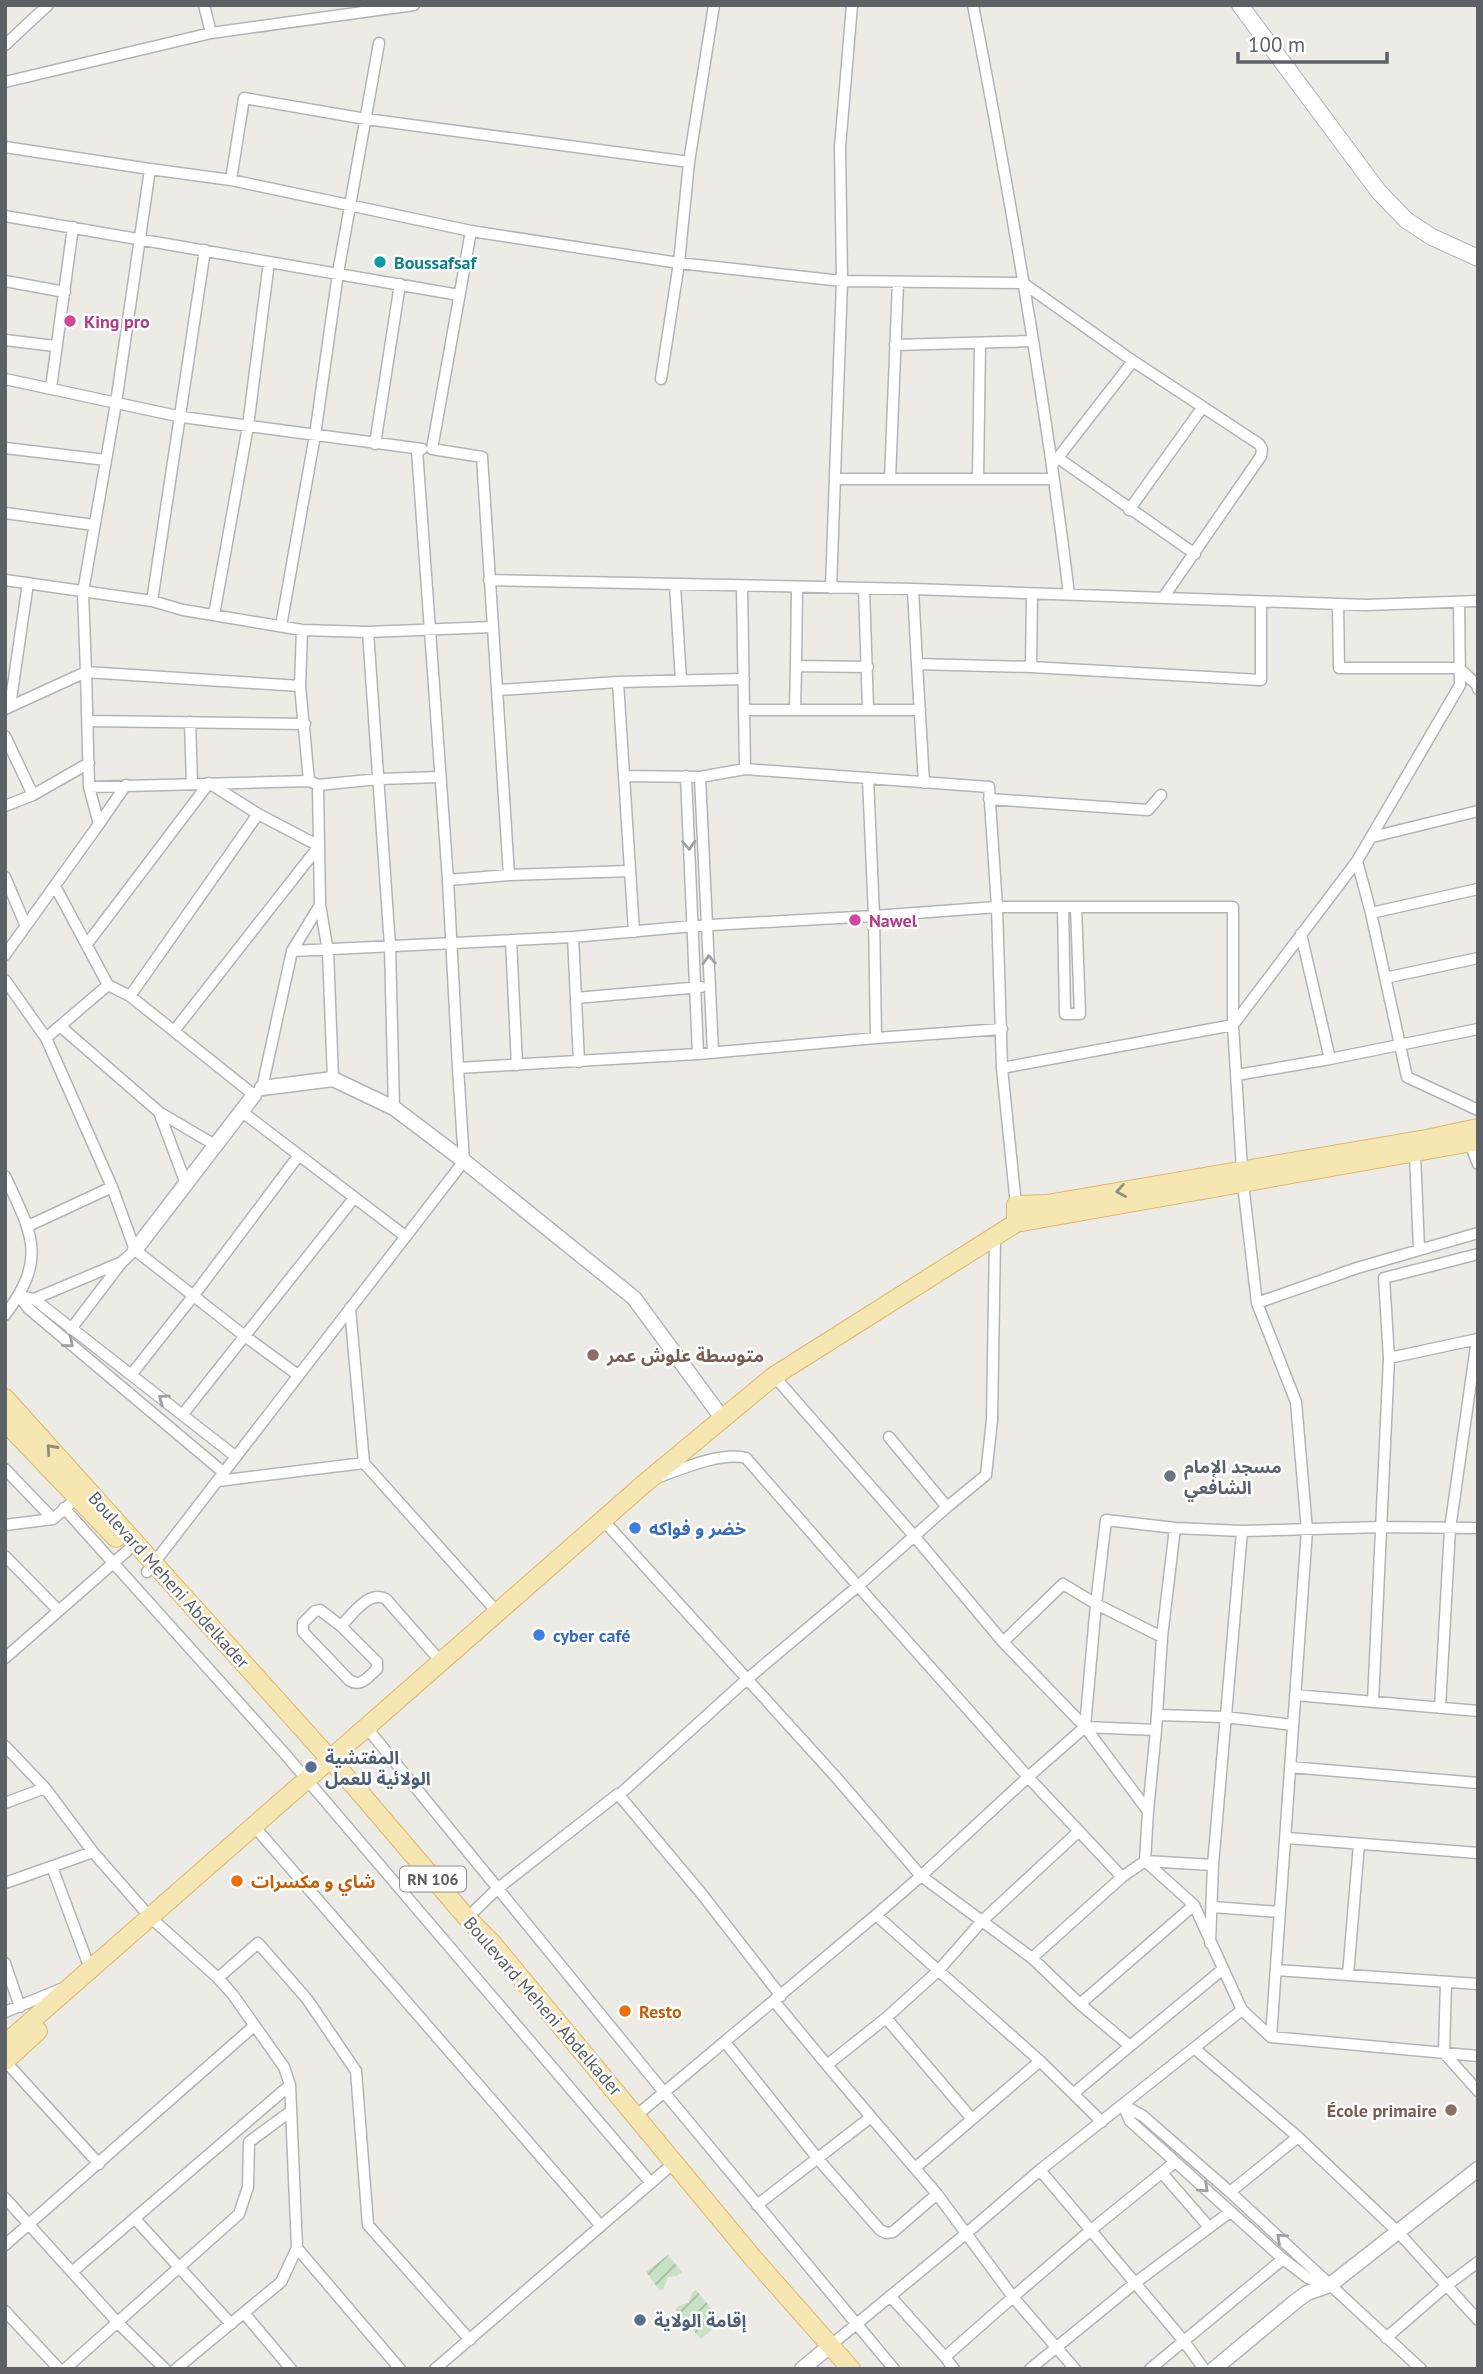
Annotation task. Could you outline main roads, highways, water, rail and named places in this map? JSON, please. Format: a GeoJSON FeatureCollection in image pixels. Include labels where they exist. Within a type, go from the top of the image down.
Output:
{"type":"FeatureCollection","features":[{"type":"Feature","properties":{"kind":"main road"},"geometry":{"type":"LineString","coordinates":[[1240,5],[1378,192],[1415,226],[1432,237],[1478,258]]}},
{"type":"Feature","properties":{"kind":"main road"},"geometry":{"type":"LineString","coordinates":[[5,2061],[153,1921],[310,1783],[346,1746],[645,1482],[774,1376],[995,1238],[1016,1214],[1242,1177],[1416,1154],[1475,1138]]}},
{"type":"Feature","properties":{"kind":"main road"},"geometry":{"type":"LineString","coordinates":[[1242,1177],[1426,1139],[1475,1138]]}},
{"type":"Feature","properties":{"kind":"main road","name":"Boulevard Meheni Abdelkader"},"geometry":{"type":"LineString","coordinates":[[5,1398],[151,1568],[492,1943],[637,2115],[826,2348],[835,2369]]}},
{"type":"Feature","properties":{"kind":"main road"},"geometry":{"type":"LineString","coordinates":[[5,1422],[71,1503],[151,1568]]}},
{"type":"Feature","properties":{"kind":"main road","name":"Boulevard Meheni Abdelkader"},"geometry":{"type":"LineString","coordinates":[[328,1765],[668,2168],[826,2348],[851,2369]]}},
{"type":"Feature","properties":{"kind":"main road"},"geometry":{"type":"LineString","coordinates":[[5,2044],[90,1969],[153,1921]]}},
{"type":"Feature","properties":{"kind":"place","name":"Boussafsaf"},"geometry":{"type":"Point","coordinates":[380,262]}},
{"type":"Feature","properties":{"kind":"place","name":"King pro"},"geometry":{"type":"Point","coordinates":[70,321]}},
{"type":"Feature","properties":{"kind":"place","name":"Nawel"},"geometry":{"type":"Point","coordinates":[855,920]}},
{"type":"Feature","properties":{"kind":"place","name":"متوسطة علوش عمر"},"geometry":{"type":"Point","coordinates":[593,1355]}},
{"type":"Feature","properties":{"kind":"place","name":"مسجد الإمام الشافعي"},"geometry":{"type":"Point","coordinates":[1170,1476]}},
{"type":"Feature","properties":{"kind":"place","name":"خضر و فواكه"},"geometry":{"type":"Point","coordinates":[635,1528]}},
{"type":"Feature","properties":{"kind":"place","name":"cyber café"},"geometry":{"type":"Point","coordinates":[539,1635]}},
{"type":"Feature","properties":{"kind":"place","name":"المفتشية الولائية للعمل"},"geometry":{"type":"Point","coordinates":[311,1767]}},
{"type":"Feature","properties":{"kind":"place","name":"شاي و مكسرات"},"geometry":{"type":"Point","coordinates":[237,1881]}},
{"type":"Feature","properties":{"kind":"place","name":"Resto"},"geometry":{"type":"Point","coordinates":[625,2011]}},
{"type":"Feature","properties":{"kind":"place","name":"École primaire"},"geometry":{"type":"Point","coordinates":[1451,2110]}},
{"type":"Feature","properties":{"kind":"place","name":"إقامة الولاية"},"geometry":{"type":"Point","coordinates":[640,2320]}}]}
